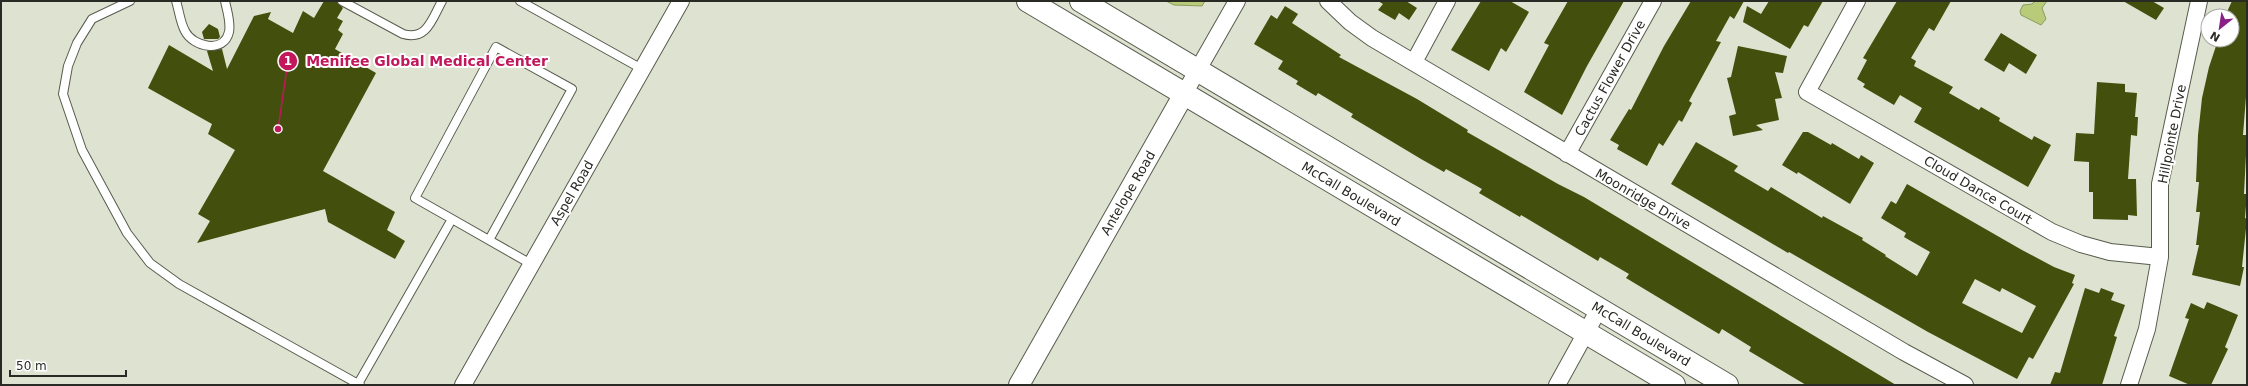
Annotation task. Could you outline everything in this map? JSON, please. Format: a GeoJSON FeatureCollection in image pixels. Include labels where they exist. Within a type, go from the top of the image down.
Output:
{"type":"FeatureCollection","features":[{"type":"Feature","properties":{"kind":"main road","name":"McCall Boulevard"},"geometry":{"type":"LineString","coordinates":[[1028,1],[1674,385]]}},
{"type":"Feature","properties":{"kind":"main road","name":"McCall Boulevard"},"geometry":{"type":"LineString","coordinates":[[1081,1],[1727,385]]}},
{"type":"Feature","properties":{"kind":"street","name":"Aspel Road"},"geometry":{"type":"LineString","coordinates":[[463,385],[681,1]]}},
{"type":"Feature","properties":{"kind":"street","name":"Antelope Road"},"geometry":{"type":"LineString","coordinates":[[1019,385],[1237,1]]}},
{"type":"Feature","properties":{"kind":"street","name":"Moonridge Drive"},"geometry":{"type":"LineString","coordinates":[[1328,1],[1350,22],[1372,38],[1904,352],[1965,385]]}},
{"type":"Feature","properties":{"kind":"street"},"geometry":{"type":"LineString","coordinates":[[1414,62],[1447,1]]}},
{"type":"Feature","properties":{"kind":"street","name":"Cactus Flower Drive"},"geometry":{"type":"LineString","coordinates":[[1567,154],[1653,1]]}},
{"type":"Feature","properties":{"kind":"street","name":"Cloud Dance Court"},"geometry":{"type":"LineString","coordinates":[[1857,1],[1807,92],[2052,232],[2081,244],[2110,252],[2160,257]]}},
{"type":"Feature","properties":{"kind":"street","name":"Hillpointe Drive"},"geometry":{"type":"LineString","coordinates":[[2129,385],[2147,329],[2160,257],[2160,184],[2200,1]]}},
{"type":"Feature","properties":{"kind":"street"},"geometry":{"type":"LineString","coordinates":[[1557,385],[1599,309]]}},
{"type":"Feature","properties":{"kind":"lane"},"geometry":{"type":"LineString","coordinates":[[130,1],[92,19],[77,43],[68,66],[63,94],[82,150],[127,234],[150,263],[179,284],[359,384],[452,219]]}},
{"type":"Feature","properties":{"kind":"lane"},"geometry":{"type":"LineString","coordinates":[[176,1],[185,31],[189,36],[199,45],[214,46],[224,41],[229,33],[229,22],[225,1]]}},
{"type":"Feature","properties":{"kind":"lane"},"geometry":{"type":"LineString","coordinates":[[342,1],[403,34],[414,37],[423,34],[442,1]]}},
{"type":"Feature","properties":{"kind":"lane"},"geometry":{"type":"LineString","coordinates":[[520,1],[642,69]]}},
{"type":"Feature","properties":{"kind":"lane"},"geometry":{"type":"LineString","coordinates":[[489,240],[572,89],[496,47],[415,198],[531,264]]}},
{"type":"Feature","properties":{"kind":"shaded area"},"geometry":{"type":"Polygon","coordinates":[[[1166,1],[1205,1],[1202,6],[1174,5],[1166,1]]]}},
{"type":"Feature","properties":{"kind":"shaded area"},"geometry":{"type":"Polygon","coordinates":[[[2035,1],[2047,1],[2042,8],[2046,19],[2041,25],[2021,15],[2020,11],[2023,5],[2032,4],[2035,1]]]}},
{"type":"Feature","properties":{"kind":"building"},"geometry":{"type":"Polygon","coordinates":[[[324,1],[337,1],[343,8],[337,18],[343,21],[338,30],[343,34],[335,49],[376,73],[323,171],[395,212],[387,230],[405,241],[395,259],[328,222],[325,209],[197,243],[210,221],[198,214],[235,150],[208,134],[212,124],[148,88],[169,45],[213,71],[207,51],[222,49],[227,69],[254,16],[271,12],[268,19],[293,33],[303,11],[314,18],[324,1]]]}},
{"type":"Feature","properties":{"kind":"building"},"geometry":{"type":"Polygon","coordinates":[[[1378,1],[1406,1],[1417,8],[1409,20],[1399,13],[1395,20],[1378,10],[1383,4],[1378,1]]]}},
{"type":"Feature","properties":{"kind":"building"},"geometry":{"type":"Polygon","coordinates":[[[1481,1],[1510,1],[1529,12],[1506,52],[1501,48],[1489,71],[1451,50],[1481,1]]]}},
{"type":"Feature","properties":{"kind":"building"},"geometry":{"type":"Polygon","coordinates":[[[1568,1],[1624,1],[1587,66],[1562,115],[1524,92],[1549,45],[1544,43],[1568,1]]]}},
{"type":"Feature","properties":{"kind":"building"},"geometry":{"type":"Polygon","coordinates":[[[1691,1],[1744,1],[1734,19],[1730,16],[1716,41],[1721,42],[1689,101],[1692,103],[1682,122],[1679,120],[1663,146],[1659,143],[1647,166],[1617,149],[1619,145],[1610,140],[1629,109],[1631,110],[1664,46],[1691,1]]]}},
{"type":"Feature","properties":{"kind":"building"},"geometry":{"type":"Polygon","coordinates":[[[1769,1],[1823,1],[1808,27],[1804,25],[1790,49],[1743,22],[1747,6],[1761,14],[1769,1]]]}},
{"type":"Feature","properties":{"kind":"building"},"geometry":{"type":"Polygon","coordinates":[[[1897,1],[1951,1],[1934,31],[1929,28],[1911,58],[1916,61],[1914,66],[1953,87],[1949,93],[1979,110],[1981,107],[2000,118],[1999,121],[2032,140],[2034,136],[2051,145],[2028,187],[1914,122],[1922,108],[1900,95],[1894,105],[1863,87],[1865,84],[1857,79],[1867,60],[1863,58],[1897,1]]]}},
{"type":"Feature","properties":{"kind":"building"},"geometry":{"type":"Polygon","coordinates":[[[2123,1],[2152,1],[2164,8],[2156,20],[2123,1]]]}},
{"type":"Feature","properties":{"kind":"building"},"geometry":{"type":"Polygon","coordinates":[[[2232,1],[2247,1],[2247,84],[2243,135],[2247,135],[2244,194],[2247,194],[2245,218],[2247,219],[2242,267],[2244,267],[2240,286],[2192,275],[2199,245],[2196,245],[2200,212],[2196,212],[2199,182],[2196,182],[2198,135],[2202,98],[2209,67],[2215,48],[2240,48],[2240,8],[2229,8],[2232,1]]]}},
{"type":"Feature","properties":{"kind":"building"},"geometry":{"type":"Polygon","coordinates":[[[1285,6],[1298,14],[1292,23],[1341,55],[1339,57],[1417,99],[1468,130],[1467,132],[1558,184],[1584,197],[1896,385],[1806,385],[1749,351],[1751,347],[1722,329],[1719,334],[1626,278],[1629,274],[1600,257],[1598,261],[1521,215],[1520,217],[1479,193],[1482,189],[1446,169],[1444,172],[1351,117],[1353,114],[1318,93],[1316,96],[1296,84],[1298,81],[1278,69],[1283,61],[1254,44],[1271,15],[1277,19],[1285,6]]]}},
{"type":"Feature","properties":{"kind":"building"},"geometry":{"type":"Polygon","coordinates":[[[209,24],[218,29],[220,37],[218,39],[204,39],[202,32],[209,24]]]}},
{"type":"Feature","properties":{"kind":"building"},"geometry":{"type":"Polygon","coordinates":[[[2001,33],[2037,55],[2026,74],[2009,63],[2004,72],[1984,60],[2001,33]]]}},
{"type":"Feature","properties":{"kind":"building"},"geometry":{"type":"Polygon","coordinates":[[[1738,46],[1787,56],[1783,73],[1775,72],[1782,98],[1775,99],[1779,120],[1756,125],[1763,130],[1733,136],[1729,116],[1736,114],[1727,78],[1731,77],[1738,46]]]}},
{"type":"Feature","properties":{"kind":"building"},"geometry":{"type":"Polygon","coordinates":[[[2097,82],[2125,84],[2125,92],[2137,93],[2135,117],[2138,117],[2137,136],[2131,135],[2128,179],[2136,179],[2137,216],[2128,215],[2128,220],[2093,219],[2093,192],[2089,192],[2089,162],[2074,161],[2076,133],[2094,134],[2097,82]]]}},
{"type":"Feature","properties":{"kind":"building"},"geometry":{"type":"Polygon","coordinates":[[[1803,132],[1808,132],[1831,145],[1832,143],[1859,159],[1861,155],[1874,163],[1850,204],[1798,172],[1797,174],[1782,165],[1803,132]]]}},
{"type":"Feature","properties":{"kind":"building"},"geometry":{"type":"Polygon","coordinates":[[[1696,142],[1738,166],[1734,171],[1768,191],[1771,187],[1822,218],[1823,216],[1863,238],[1862,240],[1917,276],[1930,252],[1904,237],[1906,233],[1881,218],[1891,201],[1896,204],[1907,184],[2022,250],[2054,267],[2075,275],[2072,283],[2074,284],[2033,359],[2029,357],[2017,379],[1928,332],[1789,252],[1788,253],[1671,184],[1696,142]],[[1975,279],[1962,303],[2022,333],[2036,306],[2002,288],[2000,292],[1975,279]]]}},
{"type":"Feature","properties":{"kind":"building"},"geometry":{"type":"Polygon","coordinates":[[[2085,288],[2099,293],[2101,288],[2114,293],[2111,300],[2125,305],[2114,336],[2117,337],[2102,385],[2050,385],[2055,372],[2060,373],[2085,288]]]}},
{"type":"Feature","properties":{"kind":"building"},"geometry":{"type":"Polygon","coordinates":[[[2207,302],[2238,315],[2225,347],[2228,349],[2211,385],[2190,385],[2169,376],[2189,319],[2185,318],[2191,303],[2204,309],[2207,302]]]}},
{"type":"Feature","properties":{"kind":"place","name":"Menifee Global Medical Center"},"geometry":{"type":"Point","coordinates":[278,129]}}]}
